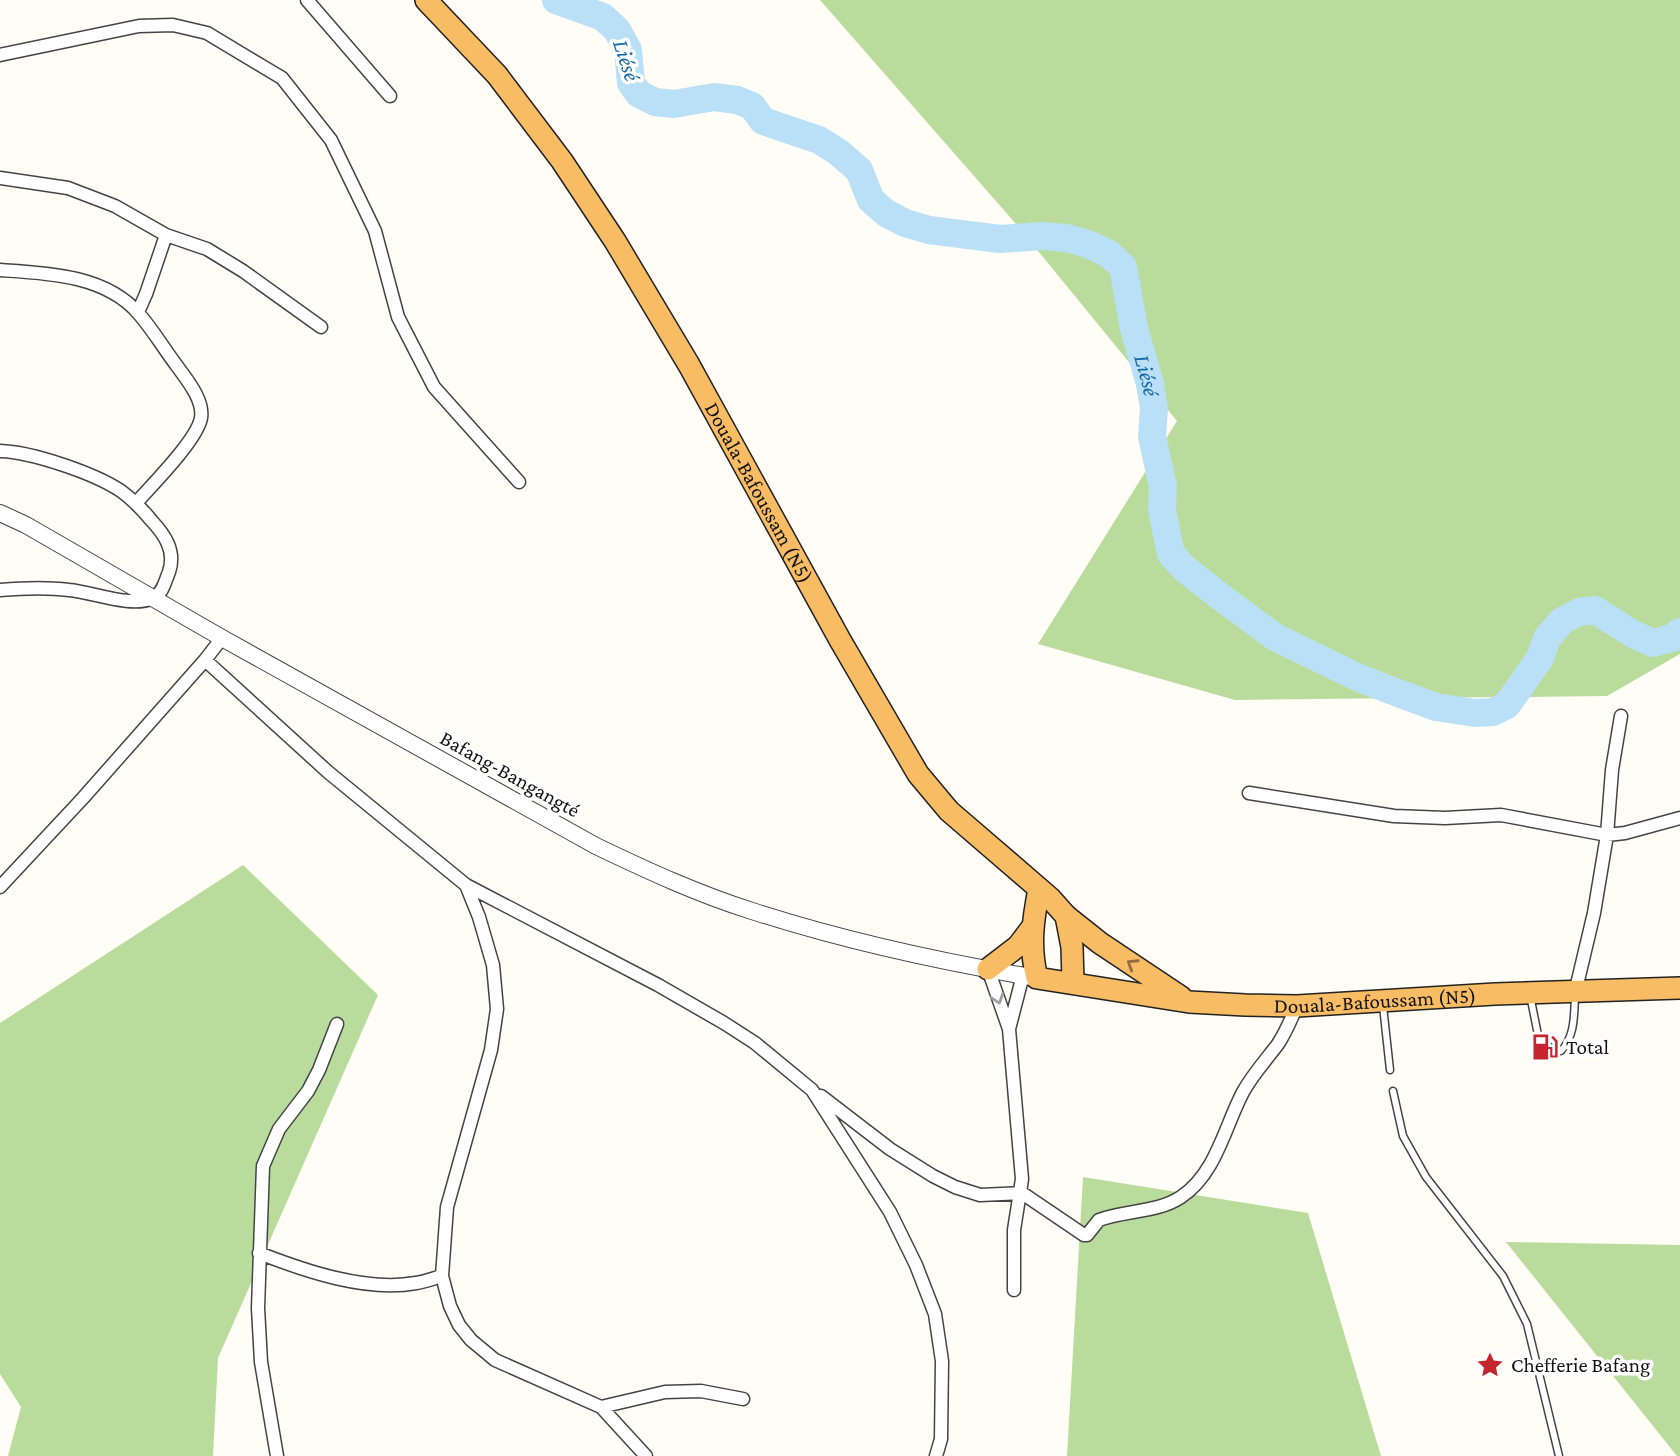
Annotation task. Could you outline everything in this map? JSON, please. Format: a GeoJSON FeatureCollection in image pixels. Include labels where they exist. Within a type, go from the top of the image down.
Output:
{"type":"FeatureCollection","features":[{"type":"Feature","properties":{"kind":"highway","name":"Douala-Bafoussam (N5)"},"geometry":{"type":"LineString","coordinates":[[426,0],[497,75],[562,162],[615,241],[689,365],[840,640],[918,774],[949,811],[1066,916],[1100,943],[1189,1002]]}},
{"type":"Feature","properties":{"kind":"highway"},"geometry":{"type":"LineString","coordinates":[[1030,977],[1031,929],[1039,889]]}},
{"type":"Feature","properties":{"kind":"highway"},"geometry":{"type":"LineString","coordinates":[[1066,916],[1072,947],[1073,982]]}},
{"type":"Feature","properties":{"kind":"highway"},"geometry":{"type":"LineString","coordinates":[[988,969],[1018,946],[1031,929]]}},
{"type":"Feature","properties":{"kind":"highway","name":"Douala-Bafoussam (N5)"},"geometry":{"type":"LineString","coordinates":[[1030,977],[1189,1002],[1297,1006],[1680,988]]}},
{"type":"Feature","properties":{"kind":"street"},"geometry":{"type":"LineString","coordinates":[[307,0],[390,96]]}},
{"type":"Feature","properties":{"kind":"street"},"geometry":{"type":"LineString","coordinates":[[0,55],[139,26],[173,25],[207,33],[282,78],[331,140],[375,230],[398,317],[435,387],[519,482]]}},
{"type":"Feature","properties":{"kind":"street"},"geometry":{"type":"LineString","coordinates":[[0,178],[68,188],[115,206],[166,236],[207,249],[243,271],[321,327]]}},
{"type":"Feature","properties":{"kind":"street"},"geometry":{"type":"LineString","coordinates":[[138,312],[166,236]]}},
{"type":"Feature","properties":{"kind":"street"},"geometry":{"type":"LineString","coordinates":[[0,270],[49,273],[102,286],[138,312],[190,384],[200,406],[201,418],[196,430],[172,463],[136,503]]}},
{"type":"Feature","properties":{"kind":"street"},"geometry":{"type":"LineString","coordinates":[[0,451],[51,461],[100,479],[120,490],[160,529],[170,547],[171,565],[163,589],[154,598],[137,601],[71,590],[0,590]]}},
{"type":"Feature","properties":{"kind":"street","name":"Bafang-Bangangté"},"geometry":{"type":"LineString","coordinates":[[0,513],[26,525],[222,638],[596,846],[639,867],[751,911],[889,948],[1030,977]]}},
{"type":"Feature","properties":{"kind":"street"},"geometry":{"type":"LineString","coordinates":[[0,887],[83,798],[222,638]]}},
{"type":"Feature","properties":{"kind":"street"},"geometry":{"type":"LineString","coordinates":[[205,660],[328,772],[466,885],[658,985],[724,1023],[765,1050],[812,1090],[890,1149],[955,1186],[980,1195],[1022,1193],[1086,1235],[1093,1225],[1105,1218],[1140,1212],[1181,1197],[1195,1184],[1221,1144],[1242,1093],[1279,1041],[1297,1006]]}},
{"type":"Feature","properties":{"kind":"street"},"geometry":{"type":"LineString","coordinates":[[1575,993],[1594,913],[1607,835],[1612,770],[1621,716]]}},
{"type":"Feature","properties":{"kind":"street"},"geometry":{"type":"LineString","coordinates":[[1249,793],[1394,816],[1445,818],[1501,815],[1607,835],[1635,831],[1680,818]]}},
{"type":"Feature","properties":{"kind":"street"},"geometry":{"type":"LineString","coordinates":[[466,885],[488,945],[498,1009],[491,1049],[447,1207],[442,1276],[450,1306],[458,1325],[495,1360],[601,1406],[646,1456]]}},
{"type":"Feature","properties":{"kind":"street"},"geometry":{"type":"LineString","coordinates":[[988,969],[1009,1029],[1015,1112],[1022,1162],[1022,1193],[1014,1230],[1014,1290]]}},
{"type":"Feature","properties":{"kind":"street"},"geometry":{"type":"LineString","coordinates":[[1009,1029],[1030,977]]}},
{"type":"Feature","properties":{"kind":"street"},"geometry":{"type":"LineString","coordinates":[[277,1456],[261,1362],[258,1308],[263,1166],[279,1129],[309,1091],[337,1024]]}},
{"type":"Feature","properties":{"kind":"street"},"geometry":{"type":"LineString","coordinates":[[812,1090],[890,1212],[916,1265],[935,1314],[942,1374],[941,1439],[936,1456]]}},
{"type":"Feature","properties":{"kind":"street"},"geometry":{"type":"LineString","coordinates":[[259,1253],[297,1268],[382,1285],[417,1283],[442,1276]]}},
{"type":"Feature","properties":{"kind":"street"},"geometry":{"type":"LineString","coordinates":[[601,1406],[665,1392],[701,1391],[743,1399]]}},
{"type":"Feature","properties":{"kind":"lane"},"geometry":{"type":"LineString","coordinates":[[1530,993],[1539,1040],[1561,1051],[1568,1043],[1573,1028],[1575,993]]}},
{"type":"Feature","properties":{"kind":"lane"},"geometry":{"type":"LineString","coordinates":[[1382,1000],[1390,1070]]}},
{"type":"Feature","properties":{"kind":"lane"},"geometry":{"type":"LineString","coordinates":[[1393,1091],[1403,1136],[1426,1177],[1503,1276],[1527,1324],[1559,1456]]}},
{"type":"Feature","properties":{"kind":"green space"},"geometry":{"type":"Polygon","coordinates":[[[820,0],[1680,0],[1680,654],[1607,696],[1235,700],[1038,644],[1177,421],[1016,224],[820,0]]]}},
{"type":"Feature","properties":{"kind":"green space"},"geometry":{"type":"Polygon","coordinates":[[[243,865],[378,995],[218,1358],[213,1456],[8,1456],[21,1407],[0,1374],[0,1023],[243,865]]]}},
{"type":"Feature","properties":{"kind":"green space"},"geometry":{"type":"Polygon","coordinates":[[[1083,1177],[1308,1213],[1381,1456],[1067,1456],[1083,1177]]]}},
{"type":"Feature","properties":{"kind":"green space"},"geometry":{"type":"Polygon","coordinates":[[[1506,1242],[1680,1245],[1680,1456],[1677,1456],[1506,1242]]]}},
{"type":"Feature","properties":{"kind":"waterway","name":"Liésé"},"geometry":{"type":"LineString","coordinates":[[556,0],[603,17],[617,30],[628,50],[631,83],[639,94],[655,102],[674,104],[714,97],[737,100],[752,106],[763,121],[819,140],[838,152],[859,170],[871,200],[886,213],[905,223],[929,230],[1000,239],[1042,236],[1066,238],[1109,254],[1123,267],[1134,328],[1150,384],[1154,408],[1152,437],[1163,486],[1162,510],[1171,554],[1184,568],[1275,637],[1390,690],[1436,707],[1475,713],[1493,712],[1507,705],[1540,658],[1547,638],[1562,621],[1579,612],[1595,610],[1653,643],[1672,638],[1680,632]]}},
{"type":"Feature","properties":{"kind":"place","name":"Total"},"geometry":{"type":"Point","coordinates":[1545,1047]}},
{"type":"Feature","properties":{"kind":"place","name":"Chefferie Bafang"},"geometry":{"type":"Point","coordinates":[1490,1365]}}]}
